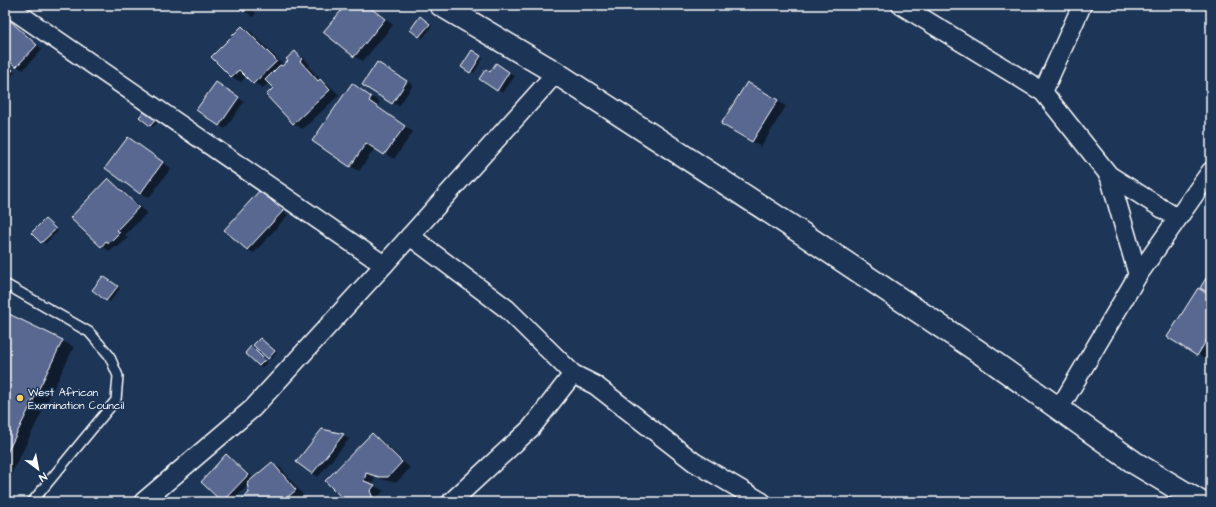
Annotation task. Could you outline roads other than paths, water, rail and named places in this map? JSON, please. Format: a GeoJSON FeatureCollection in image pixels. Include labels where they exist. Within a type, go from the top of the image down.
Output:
{"type":"FeatureCollection","features":[{"type":"Feature","properties":{"kind":"street"},"geometry":{"type":"LineString","coordinates":[[6,5],[384,265]]}},
{"type":"Feature","properties":{"kind":"street"},"geometry":{"type":"LineString","coordinates":[[441,5],[556,73],[794,228],[979,352],[1135,463],[1200,502]]}},
{"type":"Feature","properties":{"kind":"street"},"geometry":{"type":"LineString","coordinates":[[901,5],[1043,92],[1109,175],[1177,218]]}},
{"type":"Feature","properties":{"kind":"street"},"geometry":{"type":"LineString","coordinates":[[1043,92],[1082,5]]}},
{"type":"Feature","properties":{"kind":"street"},"geometry":{"type":"LineString","coordinates":[[143,502],[253,408],[384,265],[556,73]]}},
{"type":"Feature","properties":{"kind":"street"},"geometry":{"type":"LineString","coordinates":[[1059,408],[1138,275],[1211,171]]}},
{"type":"Feature","properties":{"kind":"street"},"geometry":{"type":"LineString","coordinates":[[1109,175],[1138,275]]}},
{"type":"Feature","properties":{"kind":"street"},"geometry":{"type":"LineString","coordinates":[[410,236],[507,309],[573,374],[595,385],[694,462],[762,502]]}},
{"type":"Feature","properties":{"kind":"street"},"geometry":{"type":"LineString","coordinates":[[451,502],[531,428],[573,374]]}},
{"type":"Feature","properties":{"kind":"lane"},"geometry":{"type":"LineString","coordinates":[[5,284],[89,332],[108,355],[118,376],[116,400],[32,502]]}},
{"type":"Feature","properties":{"kind":"place","name":"West African Examination Council"},"geometry":{"type":"Point","coordinates":[20,398]}}]}
